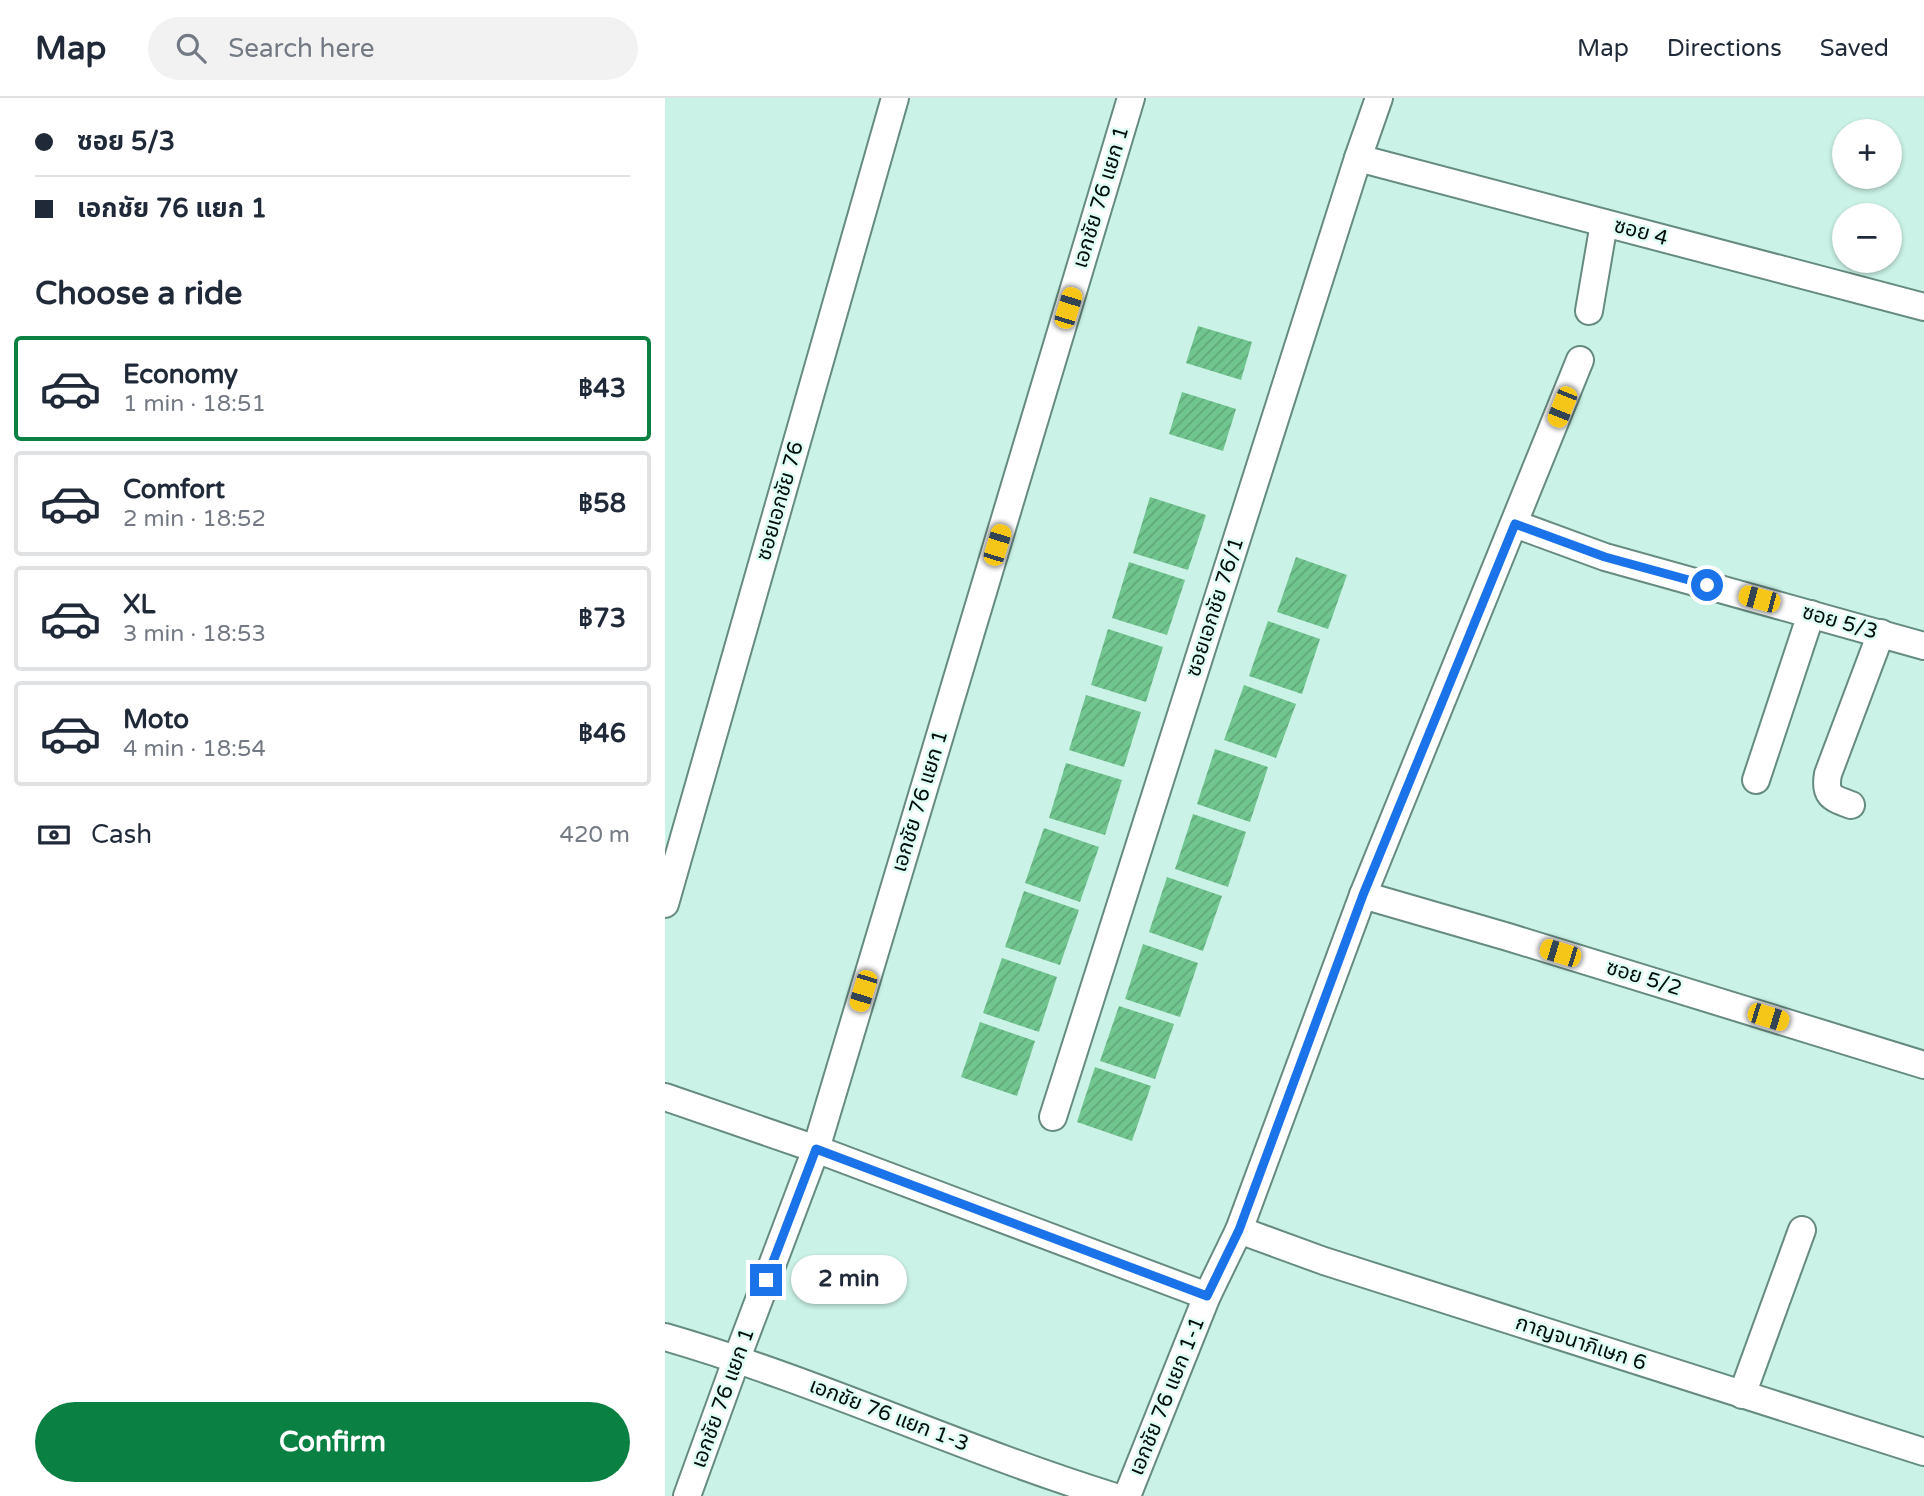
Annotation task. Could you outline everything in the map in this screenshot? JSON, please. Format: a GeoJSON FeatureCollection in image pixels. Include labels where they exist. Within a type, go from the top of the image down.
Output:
{"type":"FeatureCollection","features":[{"type":"Feature","properties":{"kind":"street","name":"ซอยเอกชัย 76"},"geometry":{"type":"LineString","coordinates":[[665,904],[669,876],[895,98]]}},
{"type":"Feature","properties":{"kind":"street","name":"เอกชัย 76 แยก 1"},"geometry":{"type":"LineString","coordinates":[[687,1496],[816,1149],[1131,98]]}},
{"type":"Feature","properties":{"kind":"street","name":"ซอยเอกชัย 76/1"},"geometry":{"type":"LineString","coordinates":[[1053,1117],[1379,98]]}},
{"type":"Feature","properties":{"kind":"street","name":"ซอย 4"},"geometry":{"type":"LineString","coordinates":[[1358,158],[1924,307]]}},
{"type":"Feature","properties":{"kind":"street"},"geometry":{"type":"LineString","coordinates":[[1589,311],[1604,223]]}},
{"type":"Feature","properties":{"kind":"street","name":"เอกชัย 76 แยก 1-1"},"geometry":{"type":"LineString","coordinates":[[1110,1495],[1239,1230],[1363,895],[1580,360]]}},
{"type":"Feature","properties":{"kind":"street","name":"ซอย 5/3"},"geometry":{"type":"LineString","coordinates":[[1515,524],[1605,557],[1924,646]]}},
{"type":"Feature","properties":{"kind":"street"},"geometry":{"type":"LineString","coordinates":[[1756,780],[1811,614]]}},
{"type":"Feature","properties":{"kind":"street"},"geometry":{"type":"LineString","coordinates":[[1851,805],[1829,794],[1825,787],[1881,633]]}},
{"type":"Feature","properties":{"kind":"street","name":"ซอย 5/2"},"geometry":{"type":"LineString","coordinates":[[1363,895],[1924,1065]]}},
{"type":"Feature","properties":{"kind":"street","name":"เอกชัย 76 แยก 1-1"},"geometry":{"type":"LineString","coordinates":[[665,1097],[816,1149],[1207,1296]]}},
{"type":"Feature","properties":{"kind":"street","name":"กาญจนาภิเษก 6"},"geometry":{"type":"LineString","coordinates":[[1239,1230],[1324,1261],[1924,1452]]}},
{"type":"Feature","properties":{"kind":"street"},"geometry":{"type":"LineString","coordinates":[[1742,1395],[1802,1230]]}},
{"type":"Feature","properties":{"kind":"street","name":"เอกชัย 76 แยก 1-3"},"geometry":{"type":"LineString","coordinates":[[665,1337],[737,1358],[981,1450],[1110,1495]]}},
{"type":"Feature","properties":{"kind":"building"},"geometry":{"type":"Polygon","coordinates":[[[1198,326],[1252,342],[1241,380],[1186,363],[1198,326]]]}},
{"type":"Feature","properties":{"kind":"building"},"geometry":{"type":"Polygon","coordinates":[[[1182,392],[1236,409],[1223,451],[1169,434],[1182,392]]]}},
{"type":"Feature","properties":{"kind":"building"},"geometry":{"type":"Polygon","coordinates":[[[1150,497],[1206,515],[1188,570],[1133,553],[1150,497]]]}},
{"type":"Feature","properties":{"kind":"building"},"geometry":{"type":"Polygon","coordinates":[[[1296,557],[1347,575],[1328,629],[1277,612],[1296,557]]]}},
{"type":"Feature","properties":{"kind":"building"},"geometry":{"type":"Polygon","coordinates":[[[1129,562],[1185,580],[1167,635],[1112,618],[1129,562]]]}},
{"type":"Feature","properties":{"kind":"building"},"geometry":{"type":"Polygon","coordinates":[[[1268,621],[1320,639],[1302,694],[1249,676],[1268,621]]]}},
{"type":"Feature","properties":{"kind":"building"},"geometry":{"type":"Polygon","coordinates":[[[1108,629],[1163,647],[1146,702],[1091,685],[1108,629]]]}},
{"type":"Feature","properties":{"kind":"building"},"geometry":{"type":"Polygon","coordinates":[[[1244,685],[1296,704],[1276,758],[1224,740],[1244,685]]]}},
{"type":"Feature","properties":{"kind":"building"},"geometry":{"type":"Polygon","coordinates":[[[1086,695],[1141,712],[1124,767],[1069,750],[1086,695]]]}},
{"type":"Feature","properties":{"kind":"building"},"geometry":{"type":"Polygon","coordinates":[[[1215,749],[1268,767],[1250,822],[1197,804],[1215,749]]]}},
{"type":"Feature","properties":{"kind":"building"},"geometry":{"type":"Polygon","coordinates":[[[1066,763],[1122,780],[1105,835],[1049,818],[1066,763]]]}},
{"type":"Feature","properties":{"kind":"building"},"geometry":{"type":"Polygon","coordinates":[[[1193,814],[1246,832],[1228,887],[1175,869],[1193,814]]]}},
{"type":"Feature","properties":{"kind":"building"},"geometry":{"type":"Polygon","coordinates":[[[1044,828],[1099,847],[1080,902],[1025,883],[1044,828]]]}},
{"type":"Feature","properties":{"kind":"building"},"geometry":{"type":"Polygon","coordinates":[[[1167,877],[1222,896],[1203,951],[1149,932],[1167,877]]]}},
{"type":"Feature","properties":{"kind":"building"},"geometry":{"type":"Polygon","coordinates":[[[1024,891],[1079,910],[1060,965],[1005,947],[1024,891]]]}},
{"type":"Feature","properties":{"kind":"building"},"geometry":{"type":"Polygon","coordinates":[[[1143,944],[1198,963],[1180,1017],[1125,999],[1143,944]]]}},
{"type":"Feature","properties":{"kind":"building"},"geometry":{"type":"Polygon","coordinates":[[[1002,958],[1057,977],[1039,1032],[983,1013],[1002,958]]]}},
{"type":"Feature","properties":{"kind":"building"},"geometry":{"type":"Polygon","coordinates":[[[1119,1006],[1174,1024],[1155,1079],[1100,1061],[1119,1006]]]}},
{"type":"Feature","properties":{"kind":"building"},"geometry":{"type":"Polygon","coordinates":[[[980,1022],[1035,1041],[1017,1096],[961,1077],[980,1022]]]}},
{"type":"Feature","properties":{"kind":"building"},"geometry":{"type":"Polygon","coordinates":[[[1095,1067],[1151,1086],[1132,1141],[1077,1122],[1095,1067]]]}},
{"type":"Feature","properties":{"kind":"route"},"geometry":{"type":"LineString","coordinates":[[766,1280],[816,1149],[1207,1296],[1239,1230],[1363,895],[1515,524],[1605,557],[1707,585]]}}]}
